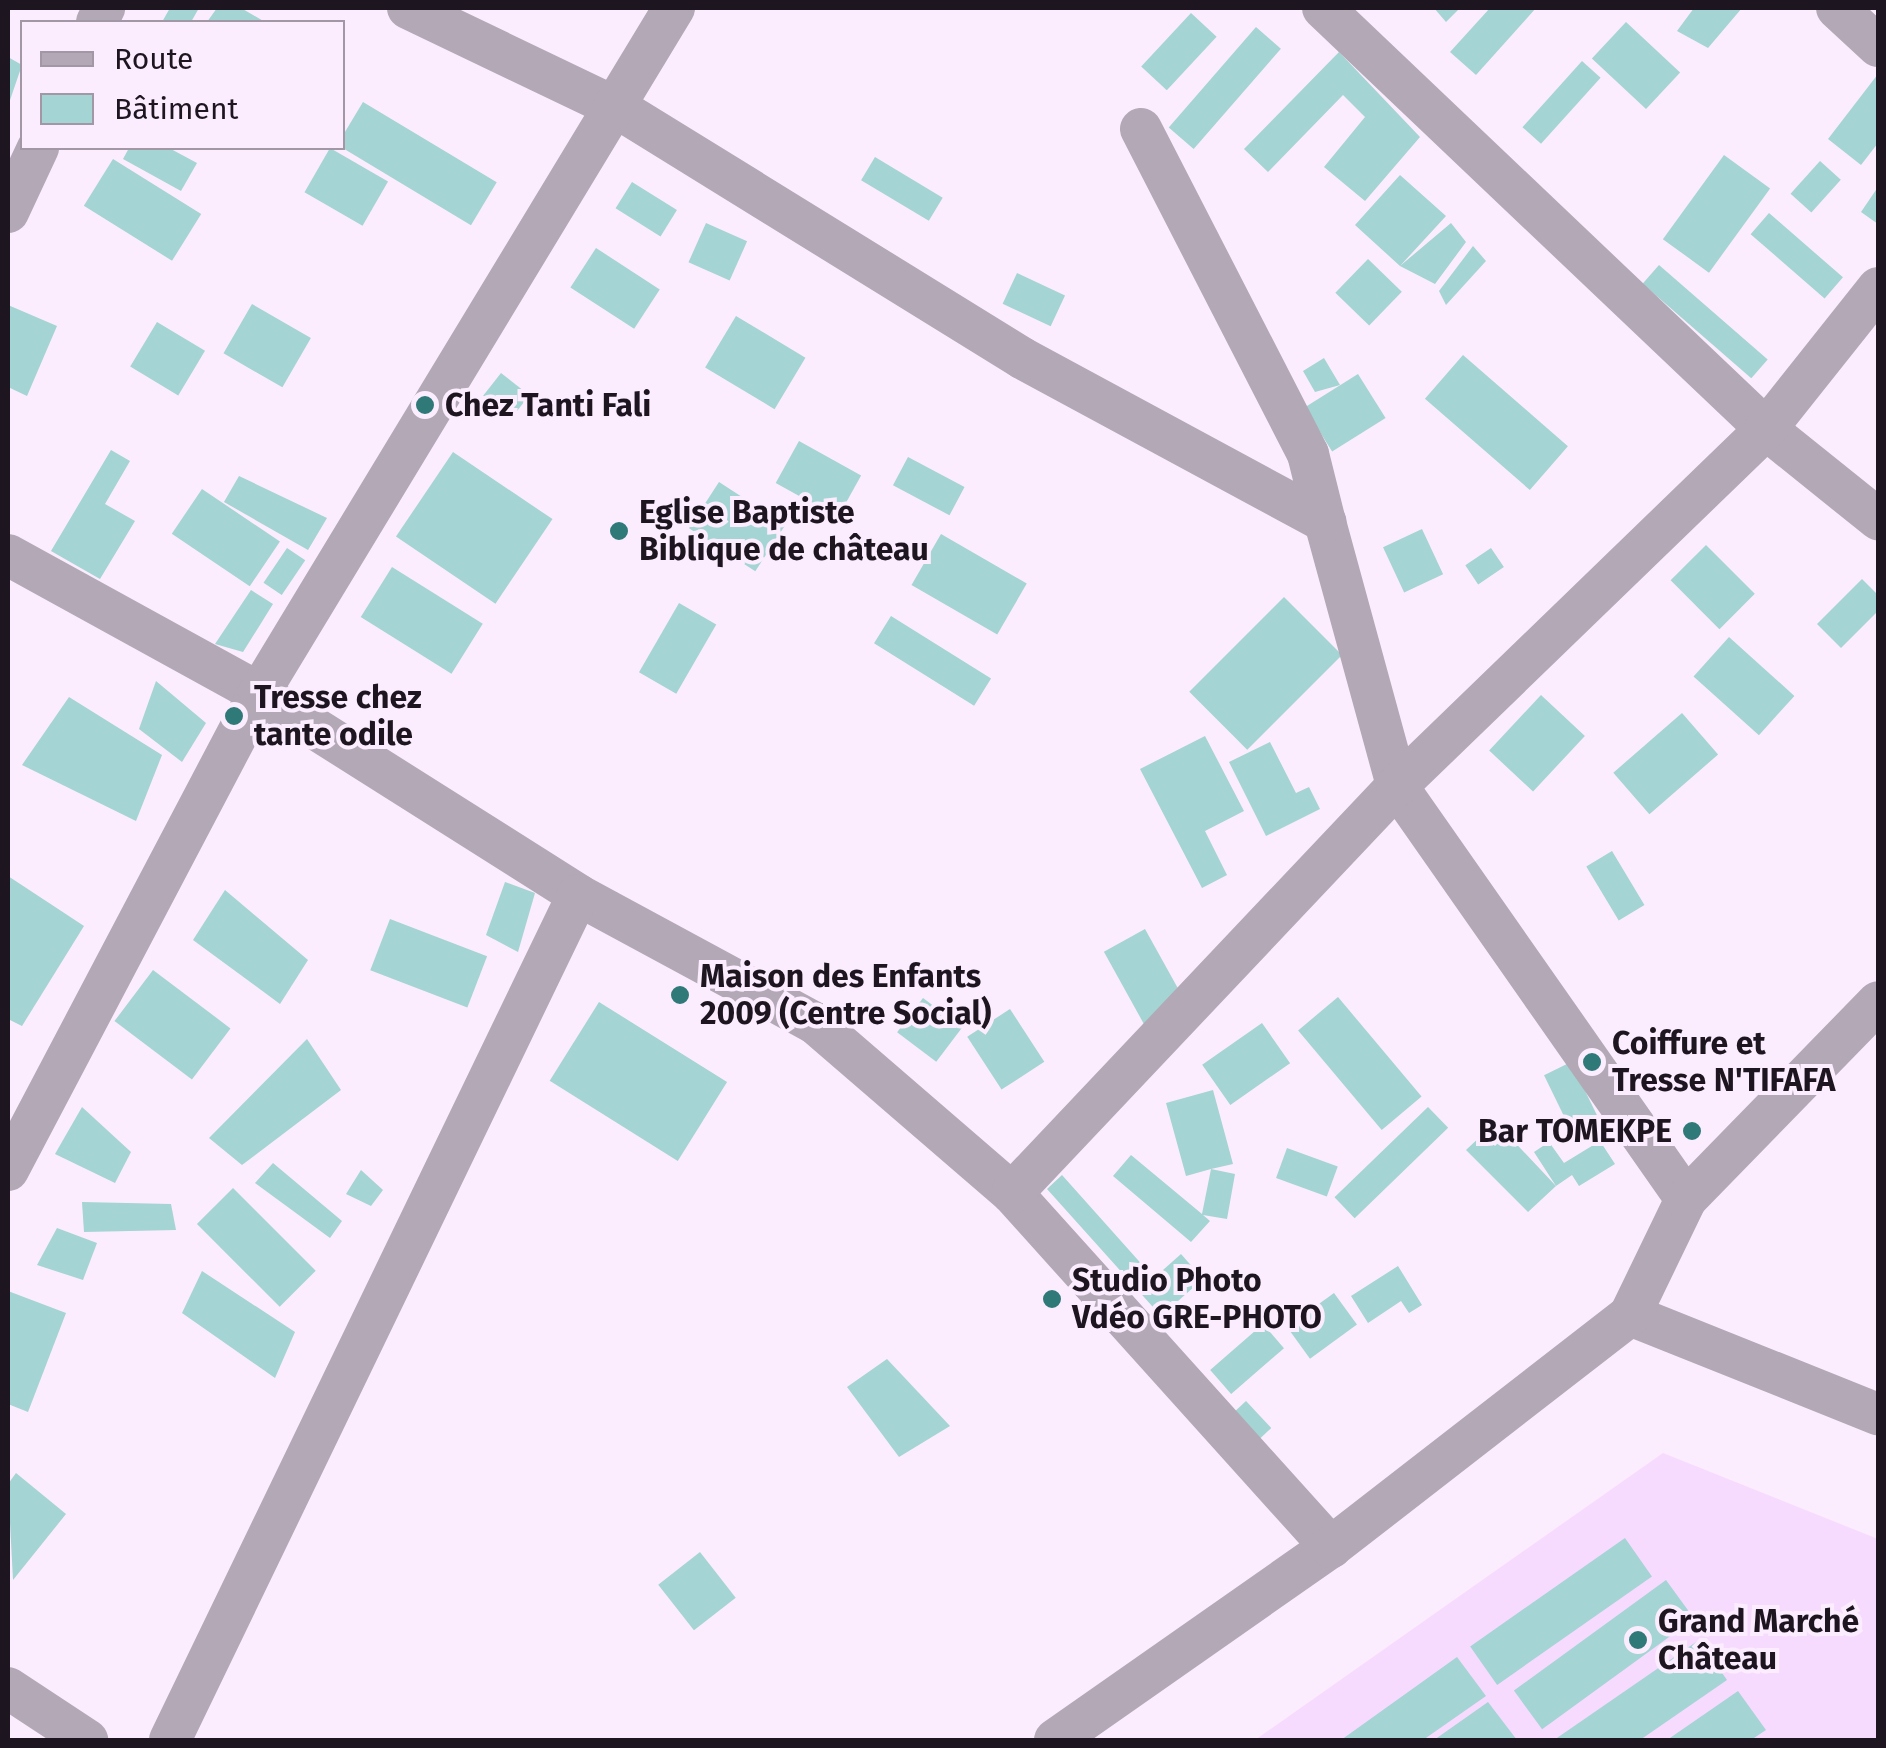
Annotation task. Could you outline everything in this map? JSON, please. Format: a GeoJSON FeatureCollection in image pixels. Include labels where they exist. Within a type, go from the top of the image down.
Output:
{"type":"FeatureCollection","features":[{"type":"Feature","properties":{"kind":"street"},"geometry":{"type":"LineString","coordinates":[[408,8],[619,110],[1022,358],[1325,522]]}},
{"type":"Feature","properties":{"kind":"street"},"geometry":{"type":"LineString","coordinates":[[8,1170],[259,693],[619,110],[674,8]]}},
{"type":"Feature","properties":{"kind":"street"},"geometry":{"type":"LineString","coordinates":[[1323,8],[1766,429],[1878,519]]}},
{"type":"Feature","properties":{"kind":"street"},"geometry":{"type":"LineString","coordinates":[[1837,8],[1878,46]]}},
{"type":"Feature","properties":{"kind":"street"},"geometry":{"type":"LineString","coordinates":[[1142,129],[1308,454],[1397,786],[1686,1199]]}},
{"type":"Feature","properties":{"kind":"street"},"geometry":{"type":"LineString","coordinates":[[8,212],[37,150]]}},
{"type":"Feature","properties":{"kind":"street"},"geometry":{"type":"LineString","coordinates":[[1012,1193],[1397,786],[1766,429],[1878,288]]}},
{"type":"Feature","properties":{"kind":"street"},"geometry":{"type":"LineString","coordinates":[[8,555],[259,693],[578,895],[815,1023],[1012,1193],[1331,1547]]}},
{"type":"Feature","properties":{"kind":"street"},"geometry":{"type":"LineString","coordinates":[[170,1740],[578,895]]}},
{"type":"Feature","properties":{"kind":"street"},"geometry":{"type":"LineString","coordinates":[[1056,1740],[1331,1547],[1630,1315],[1686,1199],[1878,1002]]}},
{"type":"Feature","properties":{"kind":"street"},"geometry":{"type":"LineString","coordinates":[[1630,1315],[1878,1414]]}},
{"type":"Feature","properties":{"kind":"street"},"geometry":{"type":"LineString","coordinates":[[8,1688],[87,1740]]}},
{"type":"Feature","properties":{"kind":"shaded area","name":"Grand Marché Château"},"geometry":{"type":"Polygon","coordinates":[[[1663,1453],[1878,1539],[1878,1740],[1255,1740],[1663,1453]]]}},
{"type":"Feature","properties":{"kind":"building"},"geometry":{"type":"Polygon","coordinates":[[[170,8],[199,8],[192,20],[163,20],[170,8]]]}},
{"type":"Feature","properties":{"kind":"building"},"geometry":{"type":"Polygon","coordinates":[[[217,8],[241,8],[262,20],[208,20],[217,8]]]}},
{"type":"Feature","properties":{"kind":"building"},"geometry":{"type":"Polygon","coordinates":[[[1434,8],[1460,8],[1446,22],[1434,8]]]}},
{"type":"Feature","properties":{"kind":"building"},"geometry":{"type":"Polygon","coordinates":[[[1490,8],[1536,8],[1476,75],[1450,52],[1490,8]]]}},
{"type":"Feature","properties":{"kind":"building"},"geometry":{"type":"Polygon","coordinates":[[[1694,8],[1742,8],[1708,48],[1677,31],[1694,8]]]}},
{"type":"Feature","properties":{"kind":"building"},"geometry":{"type":"Polygon","coordinates":[[[1191,13],[1217,37],[1167,90],[1141,66],[1191,13]]]}},
{"type":"Feature","properties":{"kind":"building"},"geometry":{"type":"Polygon","coordinates":[[[1626,22],[1680,72],[1646,109],[1592,59],[1626,22]]]}},
{"type":"Feature","properties":{"kind":"building"},"geometry":{"type":"Polygon","coordinates":[[[1256,27],[1281,49],[1194,149],[1169,127],[1256,27]]]}},
{"type":"Feature","properties":{"kind":"building"},"geometry":{"type":"Polygon","coordinates":[[[1339,52],[1420,137],[1365,201],[1324,167],[1365,117],[1343,95],[1268,172],[1244,149],[1339,52]]]}},
{"type":"Feature","properties":{"kind":"building"},"geometry":{"type":"Polygon","coordinates":[[[8,57],[20,64],[20,71],[8,106],[8,57]]]}},
{"type":"Feature","properties":{"kind":"building"},"geometry":{"type":"Polygon","coordinates":[[[1582,61],[1601,78],[1541,144],[1522,127],[1582,61]]]}},
{"type":"Feature","properties":{"kind":"building"},"geometry":{"type":"Polygon","coordinates":[[[1878,74],[1878,143],[1861,165],[1828,139],[1878,74]]]}},
{"type":"Feature","properties":{"kind":"building"},"geometry":{"type":"Polygon","coordinates":[[[363,102],[497,182],[471,225],[345,150],[345,132],[363,102]]]}},
{"type":"Feature","properties":{"kind":"building"},"geometry":{"type":"Polygon","coordinates":[[[128,150],[173,150],[197,163],[181,191],[123,159],[128,150]]]}},
{"type":"Feature","properties":{"kind":"building"},"geometry":{"type":"Polygon","coordinates":[[[329,150],[388,182],[363,226],[304,192],[329,150]]]}},
{"type":"Feature","properties":{"kind":"building"},"geometry":{"type":"Polygon","coordinates":[[[1724,155],[1770,189],[1709,273],[1663,239],[1724,155]]]}},
{"type":"Feature","properties":{"kind":"building"},"geometry":{"type":"Polygon","coordinates":[[[875,157],[943,198],[929,221],[861,180],[875,157]]]}},
{"type":"Feature","properties":{"kind":"building"},"geometry":{"type":"Polygon","coordinates":[[[113,159],[201,214],[172,261],[84,206],[113,159]]]}},
{"type":"Feature","properties":{"kind":"building"},"geometry":{"type":"Polygon","coordinates":[[[1820,161],[1841,180],[1811,212],[1791,194],[1820,161]]]}},
{"type":"Feature","properties":{"kind":"building"},"geometry":{"type":"Polygon","coordinates":[[[1400,175],[1446,216],[1400,266],[1355,225],[1400,175]]]}},
{"type":"Feature","properties":{"kind":"building"},"geometry":{"type":"Polygon","coordinates":[[[632,182],[677,210],[661,236],[616,208],[632,182]]]}},
{"type":"Feature","properties":{"kind":"building"},"geometry":{"type":"Polygon","coordinates":[[[1878,187],[1878,224],[1861,212],[1878,187]]]}},
{"type":"Feature","properties":{"kind":"building"},"geometry":{"type":"Polygon","coordinates":[[[1769,213],[1843,277],[1825,298],[1751,234],[1769,213]]]}},
{"type":"Feature","properties":{"kind":"building"},"geometry":{"type":"Polygon","coordinates":[[[706,223],[747,241],[730,281],[689,262],[706,223]]]}},
{"type":"Feature","properties":{"kind":"building"},"geometry":{"type":"Polygon","coordinates":[[[1451,223],[1466,242],[1435,284],[1400,266],[1451,223]]]}},
{"type":"Feature","properties":{"kind":"building"},"geometry":{"type":"Polygon","coordinates":[[[1473,246],[1486,261],[1446,305],[1439,291],[1473,246]]]}},
{"type":"Feature","properties":{"kind":"building"},"geometry":{"type":"Polygon","coordinates":[[[596,248],[660,289],[634,329],[570,287],[596,248]]]}},
{"type":"Feature","properties":{"kind":"building"},"geometry":{"type":"Polygon","coordinates":[[[1368,259],[1402,292],[1369,325],[1335,293],[1368,259]]]}},
{"type":"Feature","properties":{"kind":"building"},"geometry":{"type":"Polygon","coordinates":[[[1659,265],[1768,359],[1751,378],[1643,284],[1659,265]]]}},
{"type":"Feature","properties":{"kind":"building"},"geometry":{"type":"Polygon","coordinates":[[[1017,273],[1065,295],[1051,326],[1003,304],[1017,273]]]}},
{"type":"Feature","properties":{"kind":"building"},"geometry":{"type":"Polygon","coordinates":[[[252,304],[311,338],[282,387],[224,353],[252,304]]]}},
{"type":"Feature","properties":{"kind":"building"},"geometry":{"type":"Polygon","coordinates":[[[8,305],[57,326],[27,396],[8,387],[8,305]]]}},
{"type":"Feature","properties":{"kind":"building"},"geometry":{"type":"Polygon","coordinates":[[[736,316],[805,358],[775,409],[705,367],[736,316]]]}},
{"type":"Feature","properties":{"kind":"building"},"geometry":{"type":"Polygon","coordinates":[[[157,322],[205,351],[178,395],[130,367],[157,322]]]}},
{"type":"Feature","properties":{"kind":"building"},"geometry":{"type":"Polygon","coordinates":[[[1463,355],[1568,446],[1530,490],[1425,399],[1463,355]]]}},
{"type":"Feature","properties":{"kind":"building"},"geometry":{"type":"Polygon","coordinates":[[[1324,358],[1340,385],[1315,392],[1303,371],[1324,358]]]}},
{"type":"Feature","properties":{"kind":"building"},"geometry":{"type":"Polygon","coordinates":[[[501,373],[529,395],[512,418],[483,396],[501,373]]]}},
{"type":"Feature","properties":{"kind":"building"},"geometry":{"type":"Polygon","coordinates":[[[1358,374],[1386,418],[1332,451],[1305,407],[1358,374]]]}},
{"type":"Feature","properties":{"kind":"building"},"geometry":{"type":"Polygon","coordinates":[[[799,441],[861,475],[838,517],[776,483],[799,441]]]}},
{"type":"Feature","properties":{"kind":"building"},"geometry":{"type":"Polygon","coordinates":[[[111,450],[130,461],[105,504],[135,521],[100,579],[51,551],[111,450]]]}},
{"type":"Feature","properties":{"kind":"building"},"geometry":{"type":"Polygon","coordinates":[[[453,452],[552,519],[495,604],[396,537],[453,452]]]}},
{"type":"Feature","properties":{"kind":"building"},"geometry":{"type":"Polygon","coordinates":[[[908,457],[965,487],[949,515],[893,485],[908,457]]]}},
{"type":"Feature","properties":{"kind":"building"},"geometry":{"type":"Polygon","coordinates":[[[239,476],[327,518],[308,550],[224,502],[239,476]]]}},
{"type":"Feature","properties":{"kind":"building"},"geometry":{"type":"Polygon","coordinates":[[[719,482],[785,525],[755,571],[689,528],[719,482]]]}},
{"type":"Feature","properties":{"kind":"building"},"geometry":{"type":"Polygon","coordinates":[[[202,489],[280,542],[250,586],[172,534],[202,489]]]}},
{"type":"Feature","properties":{"kind":"building"},"geometry":{"type":"Polygon","coordinates":[[[1422,529],[1443,574],[1404,592],[1383,547],[1422,529]]]}},
{"type":"Feature","properties":{"kind":"building"},"geometry":{"type":"Polygon","coordinates":[[[941,534],[1027,584],[997,635],[912,585],[941,534]]]}},
{"type":"Feature","properties":{"kind":"building"},"geometry":{"type":"Polygon","coordinates":[[[1706,545],[1755,594],[1719,629],[1671,580],[1706,545]]]}},
{"type":"Feature","properties":{"kind":"building"},"geometry":{"type":"Polygon","coordinates":[[[287,548],[305,560],[282,595],[264,583],[287,548]]]}},
{"type":"Feature","properties":{"kind":"building"},"geometry":{"type":"Polygon","coordinates":[[[1491,548],[1504,567],[1478,584],[1465,565],[1491,548]]]}},
{"type":"Feature","properties":{"kind":"building"},"geometry":{"type":"Polygon","coordinates":[[[392,567],[483,624],[451,674],[361,617],[392,567]]]}},
{"type":"Feature","properties":{"kind":"building"},"geometry":{"type":"Polygon","coordinates":[[[1862,579],[1878,595],[1878,611],[1841,648],[1817,624],[1862,579]]]}},
{"type":"Feature","properties":{"kind":"building"},"geometry":{"type":"Polygon","coordinates":[[[251,590],[273,604],[243,652],[215,644],[251,590]]]}},
{"type":"Feature","properties":{"kind":"building"},"geometry":{"type":"Polygon","coordinates":[[[1284,597],[1342,655],[1247,750],[1189,692],[1284,597]]]}},
{"type":"Feature","properties":{"kind":"building"},"geometry":{"type":"Polygon","coordinates":[[[679,603],[716,624],[676,694],[639,672],[679,603]]]}},
{"type":"Feature","properties":{"kind":"building"},"geometry":{"type":"Polygon","coordinates":[[[891,616],[991,679],[974,706],[874,643],[891,616]]]}},
{"type":"Feature","properties":{"kind":"building"},"geometry":{"type":"Polygon","coordinates":[[[1729,637],[1794,696],[1759,735],[1694,676],[1729,637]]]}},
{"type":"Feature","properties":{"kind":"building"},"geometry":{"type":"Polygon","coordinates":[[[156,681],[206,723],[182,762],[139,729],[156,681]]]}},
{"type":"Feature","properties":{"kind":"building"},"geometry":{"type":"Polygon","coordinates":[[[1541,695],[1585,736],[1533,792],[1489,751],[1541,695]]]}},
{"type":"Feature","properties":{"kind":"building"},"geometry":{"type":"Polygon","coordinates":[[[69,697],[162,755],[136,821],[22,765],[69,697]]]}},
{"type":"Feature","properties":{"kind":"building"},"geometry":{"type":"Polygon","coordinates":[[[1682,713],[1718,755],[1649,814],[1613,773],[1682,713]]]}},
{"type":"Feature","properties":{"kind":"building"},"geometry":{"type":"Polygon","coordinates":[[[1205,736],[1244,811],[1205,831],[1227,875],[1202,888],[1140,769],[1205,736]]]}},
{"type":"Feature","properties":{"kind":"building"},"geometry":{"type":"Polygon","coordinates":[[[1270,742],[1296,793],[1309,787],[1320,809],[1266,836],[1229,762],[1270,742]]]}},
{"type":"Feature","properties":{"kind":"building"},"geometry":{"type":"Polygon","coordinates":[[[1612,851],[1644,905],[1619,920],[1586,866],[1612,851]]]}},
{"type":"Feature","properties":{"kind":"building"},"geometry":{"type":"Polygon","coordinates":[[[8,876],[84,926],[22,1026],[8,1019],[8,876]]]}},
{"type":"Feature","properties":{"kind":"building"},"geometry":{"type":"Polygon","coordinates":[[[505,882],[535,893],[518,952],[486,935],[505,882]]]}},
{"type":"Feature","properties":{"kind":"building"},"geometry":{"type":"Polygon","coordinates":[[[225,890],[308,960],[280,1004],[193,940],[225,890]]]}},
{"type":"Feature","properties":{"kind":"building"},"geometry":{"type":"Polygon","coordinates":[[[390,919],[487,956],[467,1008],[370,970],[390,919]]]}},
{"type":"Feature","properties":{"kind":"building"},"geometry":{"type":"Polygon","coordinates":[[[1145,929],[1187,1005],[1146,1028],[1104,952],[1145,929]]]}},
{"type":"Feature","properties":{"kind":"building"},"geometry":{"type":"Polygon","coordinates":[[[153,970],[230,1028],[192,1079],[114,1021],[153,970]]]}},
{"type":"Feature","properties":{"kind":"building"},"geometry":{"type":"Polygon","coordinates":[[[1338,997],[1422,1097],[1382,1130],[1298,1030],[1338,997]]]}},
{"type":"Feature","properties":{"kind":"building"},"geometry":{"type":"Polygon","coordinates":[[[923,998],[962,1027],[936,1062],[897,1032],[923,998]]]}},
{"type":"Feature","properties":{"kind":"building"},"geometry":{"type":"Polygon","coordinates":[[[599,1002],[727,1082],[678,1161],[550,1081],[599,1002]]]}},
{"type":"Feature","properties":{"kind":"building"},"geometry":{"type":"Polygon","coordinates":[[[1010,1009],[1044,1062],[1002,1090],[967,1037],[1010,1009]]]}},
{"type":"Feature","properties":{"kind":"building"},"geometry":{"type":"Polygon","coordinates":[[[1262,1023],[1290,1063],[1230,1105],[1202,1065],[1262,1023]]]}},
{"type":"Feature","properties":{"kind":"building"},"geometry":{"type":"Polygon","coordinates":[[[307,1039],[341,1090],[242,1165],[209,1138],[307,1039]]]}},
{"type":"Feature","properties":{"kind":"building"},"geometry":{"type":"Polygon","coordinates":[[[1571,1062],[1599,1120],[1572,1133],[1544,1075],[1571,1062]]]}},
{"type":"Feature","properties":{"kind":"building"},"geometry":{"type":"Polygon","coordinates":[[[1213,1090],[1233,1164],[1186,1176],[1166,1103],[1213,1090]]]}},
{"type":"Feature","properties":{"kind":"building"},"geometry":{"type":"Polygon","coordinates":[[[82,1107],[131,1152],[115,1183],[55,1154],[82,1107]]]}},
{"type":"Feature","properties":{"kind":"building"},"geometry":{"type":"Polygon","coordinates":[[[1428,1107],[1448,1128],[1355,1218],[1334,1197],[1428,1107]]]}},
{"type":"Feature","properties":{"kind":"building"},"geometry":{"type":"Polygon","coordinates":[[[1483,1134],[1495,1146],[1507,1134],[1556,1186],[1528,1212],[1466,1150],[1483,1134]]]}},
{"type":"Feature","properties":{"kind":"building"},"geometry":{"type":"Polygon","coordinates":[[[1600,1141],[1615,1164],[1579,1186],[1572,1175],[1556,1186],[1534,1152],[1549,1142],[1564,1163],[1600,1141]]]}},
{"type":"Feature","properties":{"kind":"building"},"geometry":{"type":"Polygon","coordinates":[[[1287,1148],[1338,1166],[1327,1197],[1276,1178],[1287,1148]]]}},
{"type":"Feature","properties":{"kind":"building"},"geometry":{"type":"Polygon","coordinates":[[[1131,1155],[1202,1214],[1211,1169],[1235,1174],[1227,1219],[1203,1215],[1210,1221],[1191,1242],[1113,1176],[1131,1155]]]}},
{"type":"Feature","properties":{"kind":"building"},"geometry":{"type":"Polygon","coordinates":[[[273,1163],[342,1221],[330,1238],[255,1183],[273,1163]]]}},
{"type":"Feature","properties":{"kind":"building"},"geometry":{"type":"Polygon","coordinates":[[[361,1170],[383,1190],[371,1206],[346,1194],[361,1170]]]}},
{"type":"Feature","properties":{"kind":"building"},"geometry":{"type":"Polygon","coordinates":[[[1062,1175],[1154,1278],[1181,1254],[1203,1279],[1161,1316],[1047,1189],[1062,1175]]]}},
{"type":"Feature","properties":{"kind":"building"},"geometry":{"type":"Polygon","coordinates":[[[233,1188],[316,1271],[280,1307],[197,1224],[233,1188]]]}},
{"type":"Feature","properties":{"kind":"building"},"geometry":{"type":"Polygon","coordinates":[[[82,1202],[171,1204],[176,1230],[84,1232],[82,1202]]]}},
{"type":"Feature","properties":{"kind":"building"},"geometry":{"type":"Polygon","coordinates":[[[57,1228],[97,1243],[83,1280],[37,1265],[57,1228]]]}},
{"type":"Feature","properties":{"kind":"building"},"geometry":{"type":"Polygon","coordinates":[[[1398,1266],[1422,1305],[1409,1313],[1401,1301],[1368,1323],[1351,1296],[1398,1266]]]}},
{"type":"Feature","properties":{"kind":"building"},"geometry":{"type":"Polygon","coordinates":[[[202,1271],[295,1332],[275,1378],[182,1313],[202,1271]]]}},
{"type":"Feature","properties":{"kind":"building"},"geometry":{"type":"Polygon","coordinates":[[[8,1291],[66,1313],[28,1412],[8,1404],[8,1291]]]}},
{"type":"Feature","properties":{"kind":"building"},"geometry":{"type":"Polygon","coordinates":[[[1334,1293],[1357,1325],[1310,1359],[1287,1327],[1334,1293]]]}},
{"type":"Feature","properties":{"kind":"building"},"geometry":{"type":"Polygon","coordinates":[[[1263,1324],[1284,1348],[1231,1394],[1210,1370],[1263,1324]]]}},
{"type":"Feature","properties":{"kind":"building"},"geometry":{"type":"Polygon","coordinates":[[[887,1359],[950,1426],[899,1457],[847,1387],[887,1359]]]}},
{"type":"Feature","properties":{"kind":"building"},"geometry":{"type":"Polygon","coordinates":[[[1246,1401],[1271,1428],[1251,1446],[1226,1419],[1246,1401]]]}},
{"type":"Feature","properties":{"kind":"building"},"geometry":{"type":"Polygon","coordinates":[[[16,1473],[66,1514],[13,1580],[8,1484],[16,1473]]]}},
{"type":"Feature","properties":{"kind":"building"},"geometry":{"type":"Polygon","coordinates":[[[1625,1538],[1652,1577],[1497,1685],[1470,1646],[1625,1538]]]}},
{"type":"Feature","properties":{"kind":"building"},"geometry":{"type":"Polygon","coordinates":[[[700,1552],[736,1598],[694,1630],[658,1585],[700,1552]]]}},
{"type":"Feature","properties":{"kind":"building"},"geometry":{"type":"Polygon","coordinates":[[[1666,1580],[1694,1619],[1542,1729],[1514,1691],[1666,1580]]]}},
{"type":"Feature","properties":{"kind":"building"},"geometry":{"type":"Polygon","coordinates":[[[1699,1640],[1727,1680],[1640,1740],[1554,1740],[1699,1640]]]}},
{"type":"Feature","properties":{"kind":"building"},"geometry":{"type":"Polygon","coordinates":[[[1457,1657],[1486,1696],[1423,1740],[1341,1740],[1457,1657]]]}},
{"type":"Feature","properties":{"kind":"building"},"geometry":{"type":"Polygon","coordinates":[[[1738,1691],[1766,1730],[1751,1740],[1667,1740],[1738,1691]]]}},
{"type":"Feature","properties":{"kind":"building"},"geometry":{"type":"Polygon","coordinates":[[[1488,1702],[1517,1740],[1434,1740],[1488,1702]]]}},
{"type":"Feature","properties":{"kind":"place","name":"Chez Tanti Fali"},"geometry":{"type":"Point","coordinates":[425,405]}},
{"type":"Feature","properties":{"kind":"place","name":"Eglise Baptiste Biblique de château"},"geometry":{"type":"Point","coordinates":[619,531]}},
{"type":"Feature","properties":{"kind":"place","name":"Tresse chez tante odile"},"geometry":{"type":"Point","coordinates":[234,716]}},
{"type":"Feature","properties":{"kind":"place","name":"Maison des Enfants 2009 (Centre Social)"},"geometry":{"type":"Point","coordinates":[680,995]}},
{"type":"Feature","properties":{"kind":"place","name":"Coiffure et Tresse N'TIFAFA"},"geometry":{"type":"Point","coordinates":[1592,1062]}},
{"type":"Feature","properties":{"kind":"place","name":"Bar TOMEKPE"},"geometry":{"type":"Point","coordinates":[1692,1131]}},
{"type":"Feature","properties":{"kind":"place","name":"Studio Photo Vdéo GRE-PHOTO"},"geometry":{"type":"Point","coordinates":[1052,1299]}},
{"type":"Feature","properties":{"kind":"place","name":"Grand Marché Château"},"geometry":{"type":"Point","coordinates":[1638,1640]}}]}
